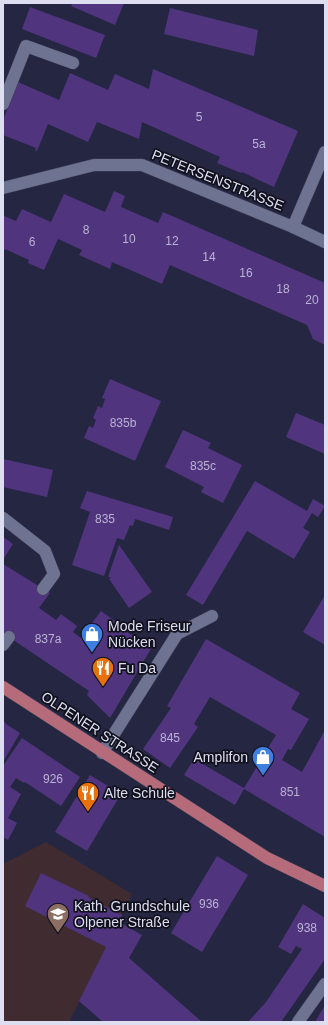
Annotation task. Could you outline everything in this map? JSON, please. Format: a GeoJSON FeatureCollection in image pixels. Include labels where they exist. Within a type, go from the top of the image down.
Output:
{"type":"FeatureCollection","features":[{"type":"Feature","properties":{"kind":"main road","name":"OLPENER STRASSE"},"geometry":{"type":"LineString","coordinates":[[3,687],[102,753],[267,858],[325,886]]}},
{"type":"Feature","properties":{"kind":"street"},"geometry":{"type":"LineString","coordinates":[[3,104],[26,46],[73,63]]}},
{"type":"Feature","properties":{"kind":"street"},"geometry":{"type":"LineString","coordinates":[[293,226],[325,152]]}},
{"type":"Feature","properties":{"kind":"street","name":"PETERSENSTRASSE"},"geometry":{"type":"LineString","coordinates":[[3,188],[94,165],[142,165],[293,226],[325,242]]}},
{"type":"Feature","properties":{"kind":"street"},"geometry":{"type":"LineString","coordinates":[[3,518],[46,551],[54,574],[43,589]]}},
{"type":"Feature","properties":{"kind":"street"},"geometry":{"type":"LineString","coordinates":[[102,753],[176,634],[212,616]]}},
{"type":"Feature","properties":{"kind":"street"},"geometry":{"type":"LineString","coordinates":[[298,1022],[325,984]]}},
{"type":"Feature","properties":{"kind":"shaded area","name":"Kath. Grundschule Olpener Straße"},"geometry":{"type":"Polygon","coordinates":[[[46,842],[132,894],[69,1022],[3,1022],[3,864],[46,842]]]}},
{"type":"Feature","properties":{"kind":"building"},"geometry":{"type":"Polygon","coordinates":[[[73,3],[124,3],[115,25],[71,6],[73,3]]]}},
{"type":"Feature","properties":{"kind":"building"},"geometry":{"type":"Polygon","coordinates":[[[30,7],[105,35],[96,58],[22,29],[30,7]]]}},
{"type":"Feature","properties":{"kind":"building"},"geometry":{"type":"Polygon","coordinates":[[[170,8],[258,30],[254,56],[164,34],[170,8]]]}},
{"type":"Feature","properties":{"kind":"building"},"geometry":{"type":"Polygon","coordinates":[[[153,69],[298,131],[274,187],[242,172],[241,173],[217,163],[220,157],[142,122],[139,139],[97,122],[88,142],[48,124],[37,151],[35,150],[36,148],[3,135],[3,120],[18,82],[59,100],[70,73],[108,90],[115,74],[149,89],[153,69]]]}},
{"type":"Feature","properties":{"kind":"building"},"geometry":{"type":"Polygon","coordinates":[[[114,191],[125,196],[121,207],[158,223],[163,212],[325,283],[325,345],[313,339],[307,325],[170,265],[162,284],[112,262],[110,269],[79,255],[82,250],[58,239],[44,270],[28,263],[29,260],[5,249],[3,253],[4,216],[16,221],[22,209],[51,222],[64,194],[105,212],[114,191]]]}},
{"type":"Feature","properties":{"kind":"building"},"geometry":{"type":"Polygon","coordinates":[[[110,379],[161,401],[135,461],[84,438],[89,426],[93,428],[96,420],[93,418],[98,406],[102,408],[105,399],[102,398],[110,379]]]}},
{"type":"Feature","properties":{"kind":"building"},"geometry":{"type":"Polygon","coordinates":[[[296,413],[325,425],[325,454],[286,437],[296,413]]]}},
{"type":"Feature","properties":{"kind":"building"},"geometry":{"type":"Polygon","coordinates":[[[183,430],[211,443],[208,448],[242,465],[223,503],[201,492],[204,487],[165,467],[183,430]]]}},
{"type":"Feature","properties":{"kind":"building"},"geometry":{"type":"Polygon","coordinates":[[[3,459],[53,470],[47,497],[3,487],[3,459]]]}},
{"type":"Feature","properties":{"kind":"building"},"geometry":{"type":"Polygon","coordinates":[[[255,481],[307,511],[313,499],[325,506],[318,517],[312,513],[303,528],[310,532],[294,559],[247,531],[203,605],[186,595],[255,481]]]}},
{"type":"Feature","properties":{"kind":"building"},"geometry":{"type":"Polygon","coordinates":[[[87,491],[173,517],[169,530],[135,519],[133,526],[130,525],[124,540],[117,538],[104,576],[72,565],[90,512],[80,508],[87,491]]]}},
{"type":"Feature","properties":{"kind":"building"},"geometry":{"type":"Polygon","coordinates":[[[3,537],[13,544],[3,560],[3,537]]]}},
{"type":"Feature","properties":{"kind":"building"},"geometry":{"type":"Polygon","coordinates":[[[119,545],[152,592],[129,608],[109,579],[111,577],[108,577],[119,545]]]}},
{"type":"Feature","properties":{"kind":"building"},"geometry":{"type":"Polygon","coordinates":[[[3,564],[50,593],[39,608],[56,620],[61,614],[77,626],[73,632],[81,638],[101,611],[119,624],[116,627],[152,647],[110,718],[87,695],[89,691],[3,633],[3,564]]]}},
{"type":"Feature","properties":{"kind":"building"},"geometry":{"type":"Polygon","coordinates":[[[325,595],[325,645],[303,632],[325,595]]]}},
{"type":"Feature","properties":{"kind":"building"},"geometry":{"type":"Polygon","coordinates":[[[206,639],[300,693],[291,709],[309,719],[291,750],[288,749],[282,760],[302,772],[325,730],[325,837],[244,789],[235,805],[184,775],[194,759],[244,788],[276,735],[210,697],[194,724],[198,727],[170,768],[143,749],[171,708],[167,706],[206,639]]]}},
{"type":"Feature","properties":{"kind":"building"},"geometry":{"type":"Polygon","coordinates":[[[3,720],[6,724],[20,733],[3,762],[3,720]]]}},
{"type":"Feature","properties":{"kind":"building"},"geometry":{"type":"Polygon","coordinates":[[[22,738],[80,777],[61,806],[25,782],[24,783],[16,778],[10,787],[21,794],[8,818],[17,823],[8,840],[3,837],[3,766],[22,738]]]}},
{"type":"Feature","properties":{"kind":"building","name":"Alte Schule"},"geometry":{"type":"Polygon","coordinates":[[[90,775],[121,794],[87,851],[55,832],[90,775]]]}},
{"type":"Feature","properties":{"kind":"building"},"geometry":{"type":"Polygon","coordinates":[[[217,856],[248,875],[202,952],[171,933],[217,856]]]}},
{"type":"Feature","properties":{"kind":"building"},"geometry":{"type":"Polygon","coordinates":[[[41,873],[89,896],[88,897],[122,915],[119,922],[142,935],[129,958],[202,1022],[103,1022],[79,1001],[106,947],[25,906],[41,873]]]}},
{"type":"Feature","properties":{"kind":"building"},"geometry":{"type":"Polygon","coordinates":[[[303,904],[325,918],[325,959],[281,1022],[248,1022],[266,1002],[302,949],[296,946],[291,954],[278,947],[303,904]]]}},
{"type":"Feature","properties":{"kind":"building"},"geometry":{"type":"Polygon","coordinates":[[[325,1005],[325,1022],[315,1022],[325,1005]]]}},
{"type":"Feature","properties":{"kind":"place","name":"Mode Friseur Nücken"},"geometry":{"type":"Point","coordinates":[92,654]}},
{"type":"Feature","properties":{"kind":"place","name":"Fu Da"},"geometry":{"type":"Point","coordinates":[103,688]}},
{"type":"Feature","properties":{"kind":"place","name":"Amplifon"},"geometry":{"type":"Point","coordinates":[263,776]}},
{"type":"Feature","properties":{"kind":"place","name":"Alte Schule"},"geometry":{"type":"Point","coordinates":[88,812]}},
{"type":"Feature","properties":{"kind":"place","name":"Kath. Grundschule Olpener Straße"},"geometry":{"type":"Point","coordinates":[58,934]}}]}
